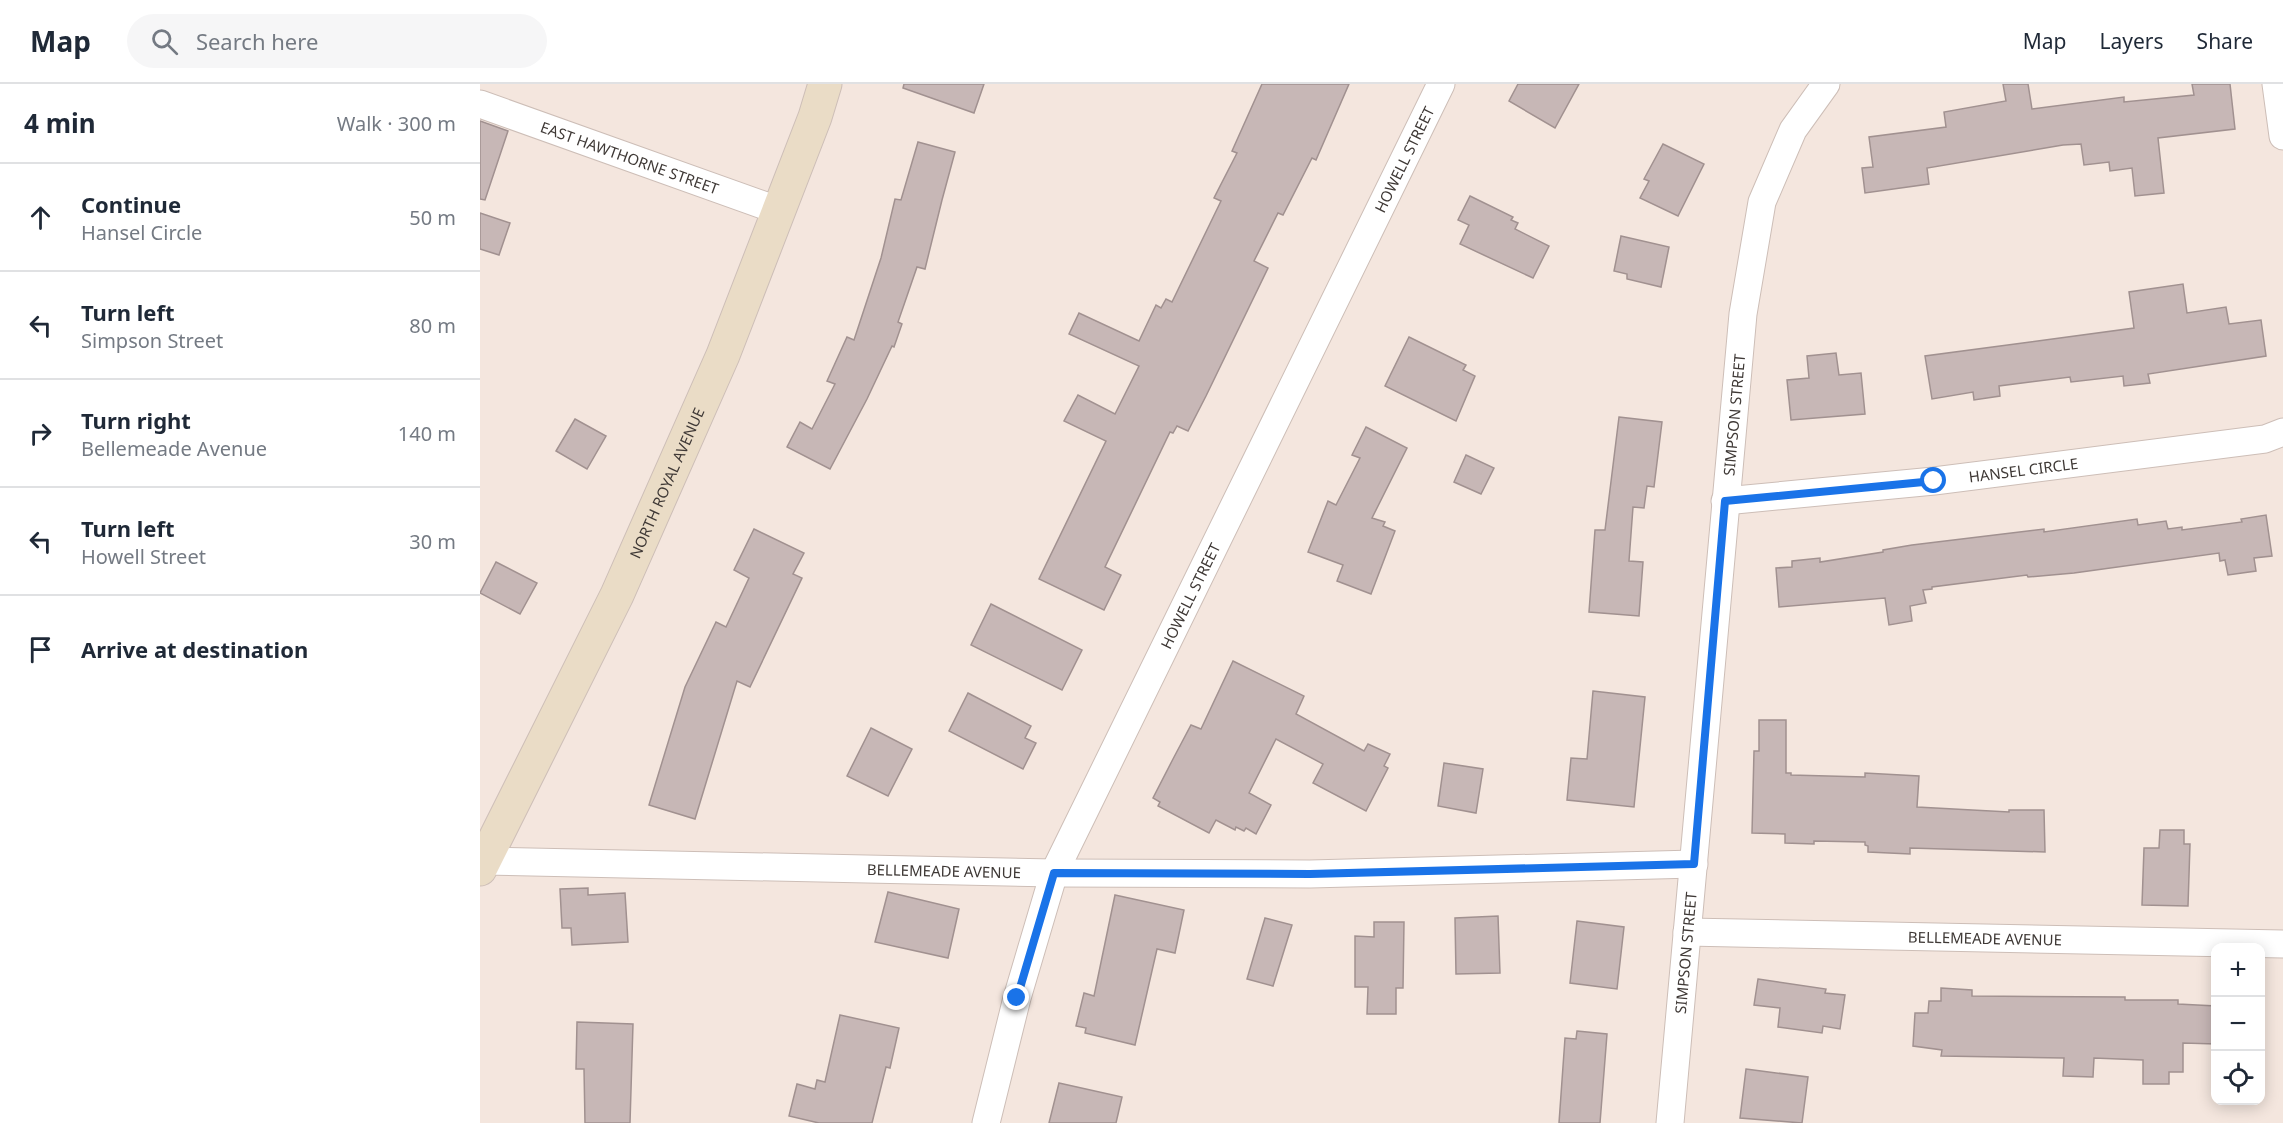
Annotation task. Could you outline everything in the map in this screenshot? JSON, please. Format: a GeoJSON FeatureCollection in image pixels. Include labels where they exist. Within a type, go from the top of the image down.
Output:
{"type":"FeatureCollection","features":[{"type":"Feature","properties":{"kind":"street","name":"NORTH ROYAL AVENUE"},"geometry":{"type":"LineString","coordinates":[[482,865],[617,595],[723,355],[780,211],[825,84]]}},
{"type":"Feature","properties":{"kind":"street","name":"HOWELL STREET"},"geometry":{"type":"LineString","coordinates":[[986,1123],[1017,998],[1054,873],[1441,84]]}},
{"type":"Feature","properties":{"kind":"street","name":"SIMPSON STREET"},"geometry":{"type":"LineString","coordinates":[[1670,1123],[1743,314],[1762,202],[1793,130],[1826,84]]}},
{"type":"Feature","properties":{"kind":"street"},"geometry":{"type":"LineString","coordinates":[[2276,84],[2283,136]]}},
{"type":"Feature","properties":{"kind":"street","name":"EAST HAWTHORNE STREET"},"geometry":{"type":"LineString","coordinates":[[480,104],[780,211]]}},
{"type":"Feature","properties":{"kind":"street","name":"HANSEL CIRCLE"},"geometry":{"type":"LineString","coordinates":[[1725,501],[1934,481],[2194,446],[2265,439],[2283,432]]}},
{"type":"Feature","properties":{"kind":"street","name":"BELLEMEADE AVENUE"},"geometry":{"type":"LineString","coordinates":[[482,865],[1310,874],[1694,864]]}},
{"type":"Feature","properties":{"kind":"street","name":"BELLEMEADE AVENUE"},"geometry":{"type":"LineString","coordinates":[[1687,932],[2283,944]]}},
{"type":"Feature","properties":{"kind":"building"},"geometry":{"type":"Polygon","coordinates":[[[904,84],[984,84],[974,113],[903,88],[904,84]]]}},
{"type":"Feature","properties":{"kind":"building"},"geometry":{"type":"Polygon","coordinates":[[[1262,84],[1349,84],[1316,160],[1312,158],[1283,215],[1278,213],[1254,261],[1268,268],[1206,396],[1188,431],[1177,426],[1173,433],[1170,432],[1105,567],[1121,575],[1104,610],[1039,579],[1106,441],[1064,421],[1078,395],[1115,414],[1139,366],[1069,334],[1079,313],[1139,341],[1156,305],[1161,308],[1166,299],[1172,302],[1221,201],[1214,198],[1237,153],[1232,151],[1262,84]]]}},
{"type":"Feature","properties":{"kind":"building"},"geometry":{"type":"Polygon","coordinates":[[[1518,84],[1579,84],[1555,128],[1509,101],[1518,84]]]}},
{"type":"Feature","properties":{"kind":"building"},"geometry":{"type":"Polygon","coordinates":[[[2003,84],[2028,84],[2032,109],[2124,97],[2124,102],[2194,95],[2192,84],[2230,84],[2235,129],[2158,138],[2164,193],[2135,196],[2132,168],[2110,171],[2109,162],[2084,165],[2081,144],[1927,168],[1929,184],[1865,193],[1862,168],[1873,167],[1869,137],[1946,127],[1944,112],[2006,101],[2003,84]]]}},
{"type":"Feature","properties":{"kind":"building"},"geometry":{"type":"Polygon","coordinates":[[[480,121],[508,131],[485,200],[480,199],[480,121]]]}},
{"type":"Feature","properties":{"kind":"building"},"geometry":{"type":"Polygon","coordinates":[[[918,142],[955,152],[925,269],[917,267],[898,322],[902,324],[894,347],[892,346],[830,469],[787,447],[800,422],[812,429],[835,384],[827,381],[847,337],[854,340],[881,258],[895,199],[901,200],[918,142]]]}},
{"type":"Feature","properties":{"kind":"building"},"geometry":{"type":"Polygon","coordinates":[[[1663,144],[1704,164],[1678,216],[1640,198],[1649,181],[1644,179],[1663,144]]]}},
{"type":"Feature","properties":{"kind":"building"},"geometry":{"type":"Polygon","coordinates":[[[1470,196],[1513,217],[1511,220],[1518,223],[1515,229],[1549,246],[1533,278],[1460,244],[1469,225],[1458,220],[1470,196]]]}},
{"type":"Feature","properties":{"kind":"building"},"geometry":{"type":"Polygon","coordinates":[[[480,213],[510,223],[499,255],[480,249],[480,213]]]}},
{"type":"Feature","properties":{"kind":"building"},"geometry":{"type":"Polygon","coordinates":[[[1621,236],[1669,247],[1661,287],[1627,279],[1627,274],[1614,271],[1621,236]]]}},
{"type":"Feature","properties":{"kind":"building"},"geometry":{"type":"Polygon","coordinates":[[[2183,284],[2187,313],[2226,307],[2229,324],[2261,320],[2266,356],[2148,374],[2150,383],[2124,386],[2123,376],[2071,382],[2070,377],[1999,386],[2000,396],[1974,400],[1973,392],[1932,399],[1925,356],[2134,328],[2129,292],[2183,284]]]}},
{"type":"Feature","properties":{"kind":"building"},"geometry":{"type":"Polygon","coordinates":[[[1409,337],[1466,365],[1463,370],[1475,376],[1456,421],[1385,386],[1409,337]]]}},
{"type":"Feature","properties":{"kind":"building"},"geometry":{"type":"Polygon","coordinates":[[[1836,353],[1839,375],[1861,373],[1865,414],[1791,420],[1787,380],[1809,378],[1807,356],[1836,353]]]}},
{"type":"Feature","properties":{"kind":"building"},"geometry":{"type":"Polygon","coordinates":[[[1619,417],[1662,422],[1654,487],[1647,486],[1644,508],[1633,507],[1629,561],[1643,562],[1639,616],[1589,612],[1595,530],[1605,530],[1619,417]]]}},
{"type":"Feature","properties":{"kind":"building"},"geometry":{"type":"Polygon","coordinates":[[[575,419],[606,436],[587,469],[556,451],[575,419]]]}},
{"type":"Feature","properties":{"kind":"building"},"geometry":{"type":"Polygon","coordinates":[[[1366,427],[1407,448],[1372,518],[1385,522],[1383,526],[1395,531],[1371,594],[1337,581],[1343,565],[1308,552],[1328,501],[1336,505],[1360,458],[1352,455],[1366,427]]]}},
{"type":"Feature","properties":{"kind":"building"},"geometry":{"type":"Polygon","coordinates":[[[1466,455],[1494,468],[1481,494],[1454,482],[1466,455]]]}},
{"type":"Feature","properties":{"kind":"building"},"geometry":{"type":"Polygon","coordinates":[[[2266,515],[2272,556],[2254,558],[2256,571],[2228,575],[2225,560],[2220,561],[2219,553],[2074,573],[2028,577],[2027,575],[1932,587],[1932,589],[1923,590],[1926,603],[1910,606],[1912,621],[1889,625],[1885,598],[1779,607],[1776,568],[1792,567],[1792,561],[1820,558],[1820,562],[1912,545],[2044,529],[2044,532],[2137,519],[2138,525],[2166,521],[2168,529],[2182,527],[2182,530],[2242,522],[2241,519],[2266,515]]]}},
{"type":"Feature","properties":{"kind":"building"},"geometry":{"type":"Polygon","coordinates":[[[754,529],[804,553],[793,574],[802,578],[750,687],[737,681],[695,819],[649,805],[685,687],[716,622],[726,627],[749,578],[734,570],[754,529]]]}},
{"type":"Feature","properties":{"kind":"building"},"geometry":{"type":"Polygon","coordinates":[[[496,562],[537,583],[520,614],[480,593],[496,562]]]}},
{"type":"Feature","properties":{"kind":"building"},"geometry":{"type":"Polygon","coordinates":[[[991,604],[1082,650],[1062,690],[971,645],[991,604]]]}},
{"type":"Feature","properties":{"kind":"building"},"geometry":{"type":"Polygon","coordinates":[[[1233,661],[1304,696],[1296,714],[1364,751],[1368,744],[1390,754],[1384,766],[1388,768],[1366,811],[1313,783],[1323,764],[1276,739],[1249,793],[1271,805],[1256,834],[1246,828],[1244,831],[1236,827],[1235,830],[1216,820],[1209,833],[1158,806],[1160,802],[1153,798],[1173,759],[1191,725],[1201,729],[1233,661]]]}},
{"type":"Feature","properties":{"kind":"building"},"geometry":{"type":"Polygon","coordinates":[[[1593,691],[1645,697],[1634,807],[1567,800],[1571,758],[1587,759],[1593,691]]]}},
{"type":"Feature","properties":{"kind":"building"},"geometry":{"type":"Polygon","coordinates":[[[968,693],[1031,726],[1025,738],[1036,743],[1023,769],[949,731],[968,693]]]}},
{"type":"Feature","properties":{"kind":"building"},"geometry":{"type":"Polygon","coordinates":[[[1759,720],[1786,720],[1786,773],[1791,773],[1791,775],[1865,777],[1865,773],[1919,776],[1917,807],[2009,812],[2009,810],[2044,810],[2045,852],[1910,848],[1910,854],[1868,852],[1865,842],[1785,843],[1785,834],[1752,833],[1754,751],[1759,751],[1759,720]]]}},
{"type":"Feature","properties":{"kind":"building"},"geometry":{"type":"Polygon","coordinates":[[[871,728],[912,749],[888,796],[847,776],[871,728]]]}},
{"type":"Feature","properties":{"kind":"building"},"geometry":{"type":"Polygon","coordinates":[[[1444,763],[1483,769],[1476,813],[1438,806],[1444,763]]]}},
{"type":"Feature","properties":{"kind":"building"},"geometry":{"type":"Polygon","coordinates":[[[2160,830],[2184,830],[2184,844],[2190,844],[2188,906],[2142,905],[2144,848],[2159,848],[2160,830]]]}},
{"type":"Feature","properties":{"kind":"building"},"geometry":{"type":"Polygon","coordinates":[[[588,888],[588,895],[625,893],[628,942],[572,945],[571,928],[562,928],[560,889],[588,888]]]}},
{"type":"Feature","properties":{"kind":"building"},"geometry":{"type":"Polygon","coordinates":[[[888,892],[959,909],[948,958],[875,942],[888,892]]]}},
{"type":"Feature","properties":{"kind":"building"},"geometry":{"type":"Polygon","coordinates":[[[1115,895],[1184,910],[1175,953],[1157,949],[1135,1045],[1085,1033],[1086,1028],[1076,1026],[1084,993],[1094,996],[1115,895]]]}},
{"type":"Feature","properties":{"kind":"building"},"geometry":{"type":"Polygon","coordinates":[[[1498,916],[1500,973],[1456,974],[1455,918],[1498,916]]]}},
{"type":"Feature","properties":{"kind":"building"},"geometry":{"type":"Polygon","coordinates":[[[1265,918],[1292,925],[1273,986],[1247,979],[1265,918]]]}},
{"type":"Feature","properties":{"kind":"building"},"geometry":{"type":"Polygon","coordinates":[[[1577,921],[1624,927],[1617,989],[1570,983],[1577,921]]]}},
{"type":"Feature","properties":{"kind":"building"},"geometry":{"type":"Polygon","coordinates":[[[1374,922],[1404,922],[1403,988],[1396,988],[1396,1014],[1367,1014],[1368,987],[1355,987],[1355,936],[1374,937],[1374,922]]]}},
{"type":"Feature","properties":{"kind":"building"},"geometry":{"type":"Polygon","coordinates":[[[1758,979],[1826,989],[1825,993],[1845,995],[1840,1029],[1823,1026],[1822,1033],[1778,1027],[1780,1008],[1754,1005],[1758,979]]]}},
{"type":"Feature","properties":{"kind":"building"},"geometry":{"type":"Polygon","coordinates":[[[1941,988],[1972,990],[1972,996],[2125,997],[2125,1000],[2178,1000],[2178,1004],[2211,1006],[2211,1044],[2183,1043],[2183,1072],[2169,1072],[2169,1084],[2143,1084],[2143,1060],[2094,1058],[2093,1077],[2063,1076],[2064,1058],[1941,1056],[1942,1050],[1913,1046],[1915,1013],[1928,1013],[1929,1001],[1941,1001],[1941,988]]]}},
{"type":"Feature","properties":{"kind":"building"},"geometry":{"type":"Polygon","coordinates":[[[840,1015],[899,1028],[890,1068],[886,1067],[872,1123],[819,1123],[789,1116],[797,1084],[815,1089],[817,1080],[825,1082],[840,1015]]]}},
{"type":"Feature","properties":{"kind":"building"},"geometry":{"type":"Polygon","coordinates":[[[577,1022],[633,1024],[630,1123],[585,1123],[584,1069],[576,1069],[577,1022]]]}},
{"type":"Feature","properties":{"kind":"building"},"geometry":{"type":"Polygon","coordinates":[[[1577,1031],[1607,1034],[1600,1123],[1559,1123],[1565,1038],[1576,1039],[1577,1031]]]}},
{"type":"Feature","properties":{"kind":"building"},"geometry":{"type":"Polygon","coordinates":[[[1746,1069],[1808,1077],[1802,1123],[1740,1118],[1746,1069]]]}},
{"type":"Feature","properties":{"kind":"building"},"geometry":{"type":"Polygon","coordinates":[[[1059,1083],[1122,1097],[1116,1123],[1049,1123],[1059,1083]]]}},
{"type":"Feature","properties":{"kind":"route"},"geometry":{"type":"LineString","coordinates":[[1017,998],[1054,873],[1310,874],[1694,864],[1725,501],[1934,481]]}}]}
